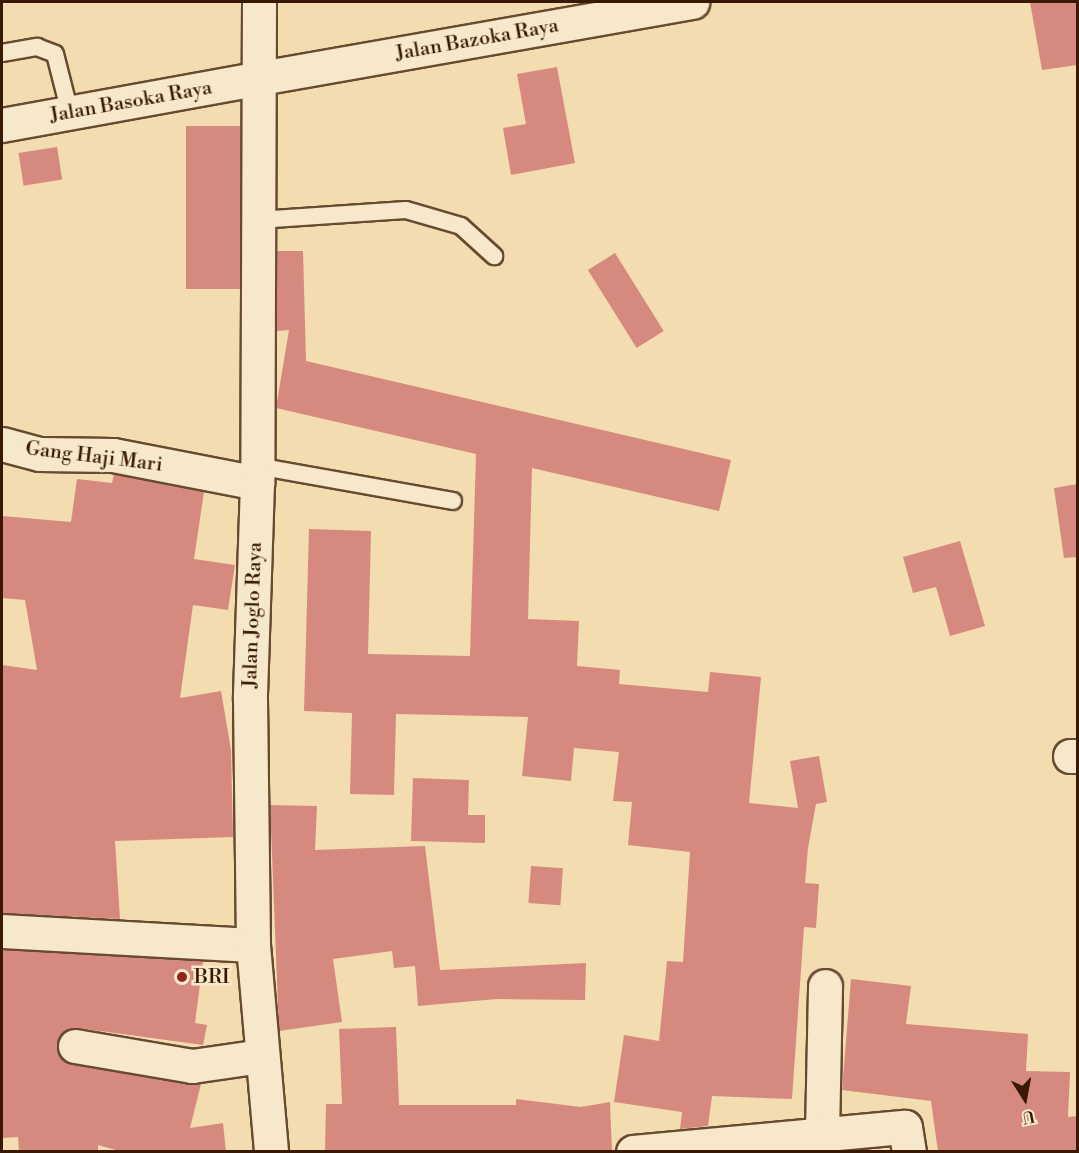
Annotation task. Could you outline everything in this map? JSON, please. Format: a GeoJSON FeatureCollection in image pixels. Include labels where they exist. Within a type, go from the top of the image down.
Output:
{"type":"FeatureCollection","features":[{"type":"Feature","properties":{"kind":"street","name":"Jalan Joglo Raya"},"geometry":{"type":"LineString","coordinates":[[259,2],[261,70],[257,475],[250,699],[253,945],[271,1152]]}},
{"type":"Feature","properties":{"kind":"street","name":"Jalan Bazoka Raya"},"geometry":{"type":"LineString","coordinates":[[261,70],[692,2]]}},
{"type":"Feature","properties":{"kind":"street","name":"Jalan Basoka Raya"},"geometry":{"type":"LineString","coordinates":[[2,125],[70,113],[261,70]]}},
{"type":"Feature","properties":{"kind":"street","name":"Gang Haji Mari"},"geometry":{"type":"LineString","coordinates":[[2,444],[40,454],[113,455],[257,475]]}},
{"type":"Feature","properties":{"kind":"street"},"geometry":{"type":"LineString","coordinates":[[2,931],[253,945]]}},
{"type":"Feature","properties":{"kind":"street"},"geometry":{"type":"LineString","coordinates":[[822,1132],[825,986]]}},
{"type":"Feature","properties":{"kind":"street"},"geometry":{"type":"LineString","coordinates":[[75,1046],[192,1066],[261,1056]]}},
{"type":"Feature","properties":{"kind":"street"},"geometry":{"type":"LineString","coordinates":[[633,1152],[777,1143],[822,1132],[905,1127],[909,1152]]}},
{"type":"Feature","properties":{"kind":"lane"},"geometry":{"type":"LineString","coordinates":[[2,53],[37,47],[55,54],[70,113]]}},
{"type":"Feature","properties":{"kind":"lane"},"geometry":{"type":"LineString","coordinates":[[258,220],[406,210],[461,226],[494,256]]}},
{"type":"Feature","properties":{"kind":"lane"},"geometry":{"type":"LineString","coordinates":[[257,475],[453,501]]}},
{"type":"Feature","properties":{"kind":"building"},"geometry":{"type":"Polygon","coordinates":[[[1030,2],[1077,2],[1077,65],[1042,70],[1030,2]]]}},
{"type":"Feature","properties":{"kind":"building"},"geometry":{"type":"Polygon","coordinates":[[[557,67],[575,163],[511,175],[503,128],[526,124],[517,74],[557,67]]]}},
{"type":"Feature","properties":{"kind":"building"},"geometry":{"type":"Polygon","coordinates":[[[186,126],[240,126],[240,289],[186,289],[186,126]]]}},
{"type":"Feature","properties":{"kind":"building"},"geometry":{"type":"Polygon","coordinates":[[[57,147],[62,180],[24,186],[18,153],[57,147]]]}},
{"type":"Feature","properties":{"kind":"building"},"geometry":{"type":"Polygon","coordinates":[[[277,251],[303,251],[306,361],[731,460],[719,511],[532,468],[528,619],[579,621],[577,666],[620,670],[619,684],[708,692],[710,672],[761,677],[749,803],[798,808],[790,761],[819,756],[827,802],[816,804],[808,848],[805,883],[819,884],[816,928],[804,927],[792,1099],[712,1096],[708,1126],[680,1129],[682,1112],[614,1102],[624,1035],[659,1041],[667,961],[683,962],[690,852],[628,845],[632,802],[613,801],[619,752],[574,748],[571,781],[522,776],[528,717],[396,714],[394,795],[350,794],[352,713],[304,711],[309,529],[371,531],[368,654],[470,656],[476,454],[276,408],[289,330],[277,331],[277,251]]]}},
{"type":"Feature","properties":{"kind":"building"},"geometry":{"type":"Polygon","coordinates":[[[615,253],[664,331],[637,348],[588,270],[615,253]]]}},
{"type":"Feature","properties":{"kind":"building"},"geometry":{"type":"Polygon","coordinates":[[[114,474],[204,492],[194,559],[235,565],[228,610],[193,605],[180,698],[221,691],[231,750],[233,837],[115,841],[120,919],[2,913],[2,665],[37,670],[25,600],[2,598],[2,516],[71,522],[77,479],[112,483],[114,474]]]}},
{"type":"Feature","properties":{"kind":"building"},"geometry":{"type":"Polygon","coordinates":[[[1077,484],[1077,557],[1064,558],[1054,488],[1077,484]]]}},
{"type":"Feature","properties":{"kind":"building"},"geometry":{"type":"Polygon","coordinates":[[[960,541],[985,626],[950,636],[936,587],[913,593],[903,557],[960,541]]]}},
{"type":"Feature","properties":{"kind":"building"},"geometry":{"type":"Polygon","coordinates":[[[413,778],[469,780],[468,815],[485,815],[485,843],[411,841],[413,778]]]}},
{"type":"Feature","properties":{"kind":"building"},"geometry":{"type":"Polygon","coordinates":[[[270,805],[317,806],[315,850],[425,846],[440,970],[586,963],[585,1000],[497,999],[418,1006],[415,966],[394,968],[392,951],[333,959],[342,1022],[279,1031],[270,805]]]}},
{"type":"Feature","properties":{"kind":"building"},"geometry":{"type":"Polygon","coordinates":[[[531,866],[563,868],[560,905],[528,903],[531,866]]]}},
{"type":"Feature","properties":{"kind":"building"},"geometry":{"type":"Polygon","coordinates":[[[2,950],[203,961],[195,1023],[207,1025],[203,1045],[78,1028],[60,1035],[57,1052],[72,1064],[201,1084],[190,1128],[223,1123],[226,1152],[123,1152],[98,1145],[98,1152],[19,1152],[18,1137],[2,1138],[2,950]]]}},
{"type":"Feature","properties":{"kind":"building"},"geometry":{"type":"Polygon","coordinates":[[[851,979],[911,986],[906,1024],[1028,1034],[1026,1071],[1070,1072],[1068,1117],[1077,1116],[1077,1152],[938,1152],[931,1101],[842,1090],[851,979]]]}},
{"type":"Feature","properties":{"kind":"building"},"geometry":{"type":"Polygon","coordinates":[[[396,1027],[399,1105],[516,1105],[516,1099],[581,1107],[610,1102],[612,1152],[325,1152],[326,1104],[342,1104],[339,1029],[396,1027]]]}},
{"type":"Feature","properties":{"kind":"place","name":"BRI"},"geometry":{"type":"Point","coordinates":[182,977]}}]}
